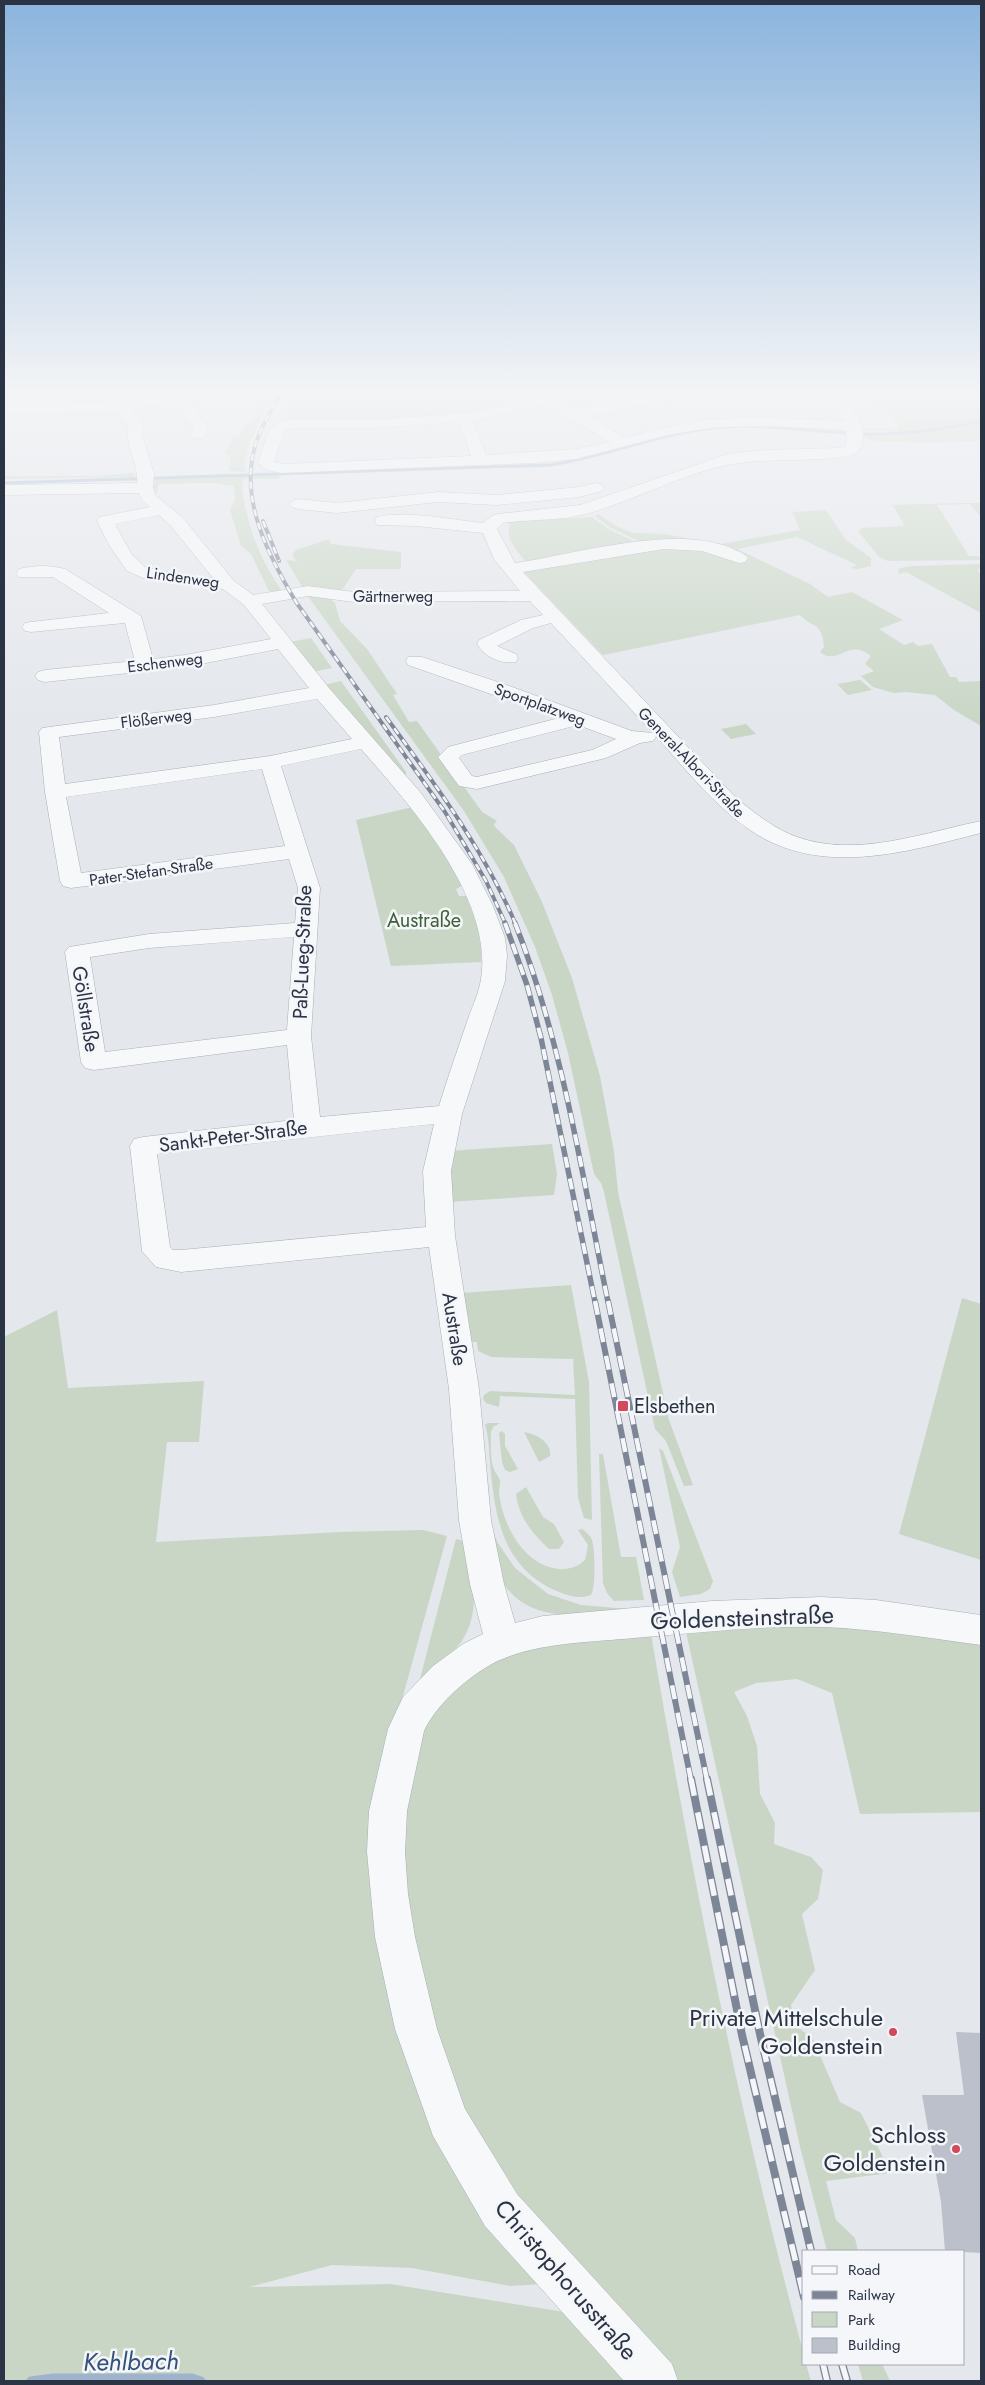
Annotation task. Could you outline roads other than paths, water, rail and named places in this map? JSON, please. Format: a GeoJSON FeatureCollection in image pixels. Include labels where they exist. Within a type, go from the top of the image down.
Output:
{"type":"FeatureCollection","features":[{"type":"Feature","properties":{"kind":"street","name":"Austraße"},"geometry":{"type":"LineString","coordinates":[[155,502],[177,522],[227,584],[250,601],[322,692],[368,742],[414,797],[461,864],[482,906],[493,938],[495,955],[493,981],[449,1114],[437,1171],[441,1236],[464,1389],[475,1520],[487,1584],[503,1642]]}},
{"type":"Feature","properties":{"kind":"street"},"geometry":{"type":"LineString","coordinates":[[298,504],[337,508],[389,502]]}},
{"type":"Feature","properties":{"kind":"street","name":"General-Albori-Straße"},"geometry":{"type":"LineString","coordinates":[[494,502],[494,524],[504,559],[555,618],[748,821],[770,834],[796,844],[832,851],[869,852],[981,827]]}},
{"type":"Feature","properties":{"kind":"street"},"geometry":{"type":"LineString","coordinates":[[383,521],[494,524],[582,510],[604,502]]}},
{"type":"Feature","properties":{"kind":"street","name":"Lindenweg"},"geometry":{"type":"LineString","coordinates":[[164,509],[105,521],[133,567],[145,573],[200,582],[227,584]]}},
{"type":"Feature","properties":{"kind":"street"},"geometry":{"type":"LineString","coordinates":[[512,569],[661,543],[712,548],[727,551],[739,558]]}},
{"type":"Feature","properties":{"kind":"street"},"geometry":{"type":"LineString","coordinates":[[25,573],[51,571],[59,573],[127,617],[135,620],[145,666]]}},
{"type":"Feature","properties":{"kind":"street","name":"Gärtnerweg"},"geometry":{"type":"LineString","coordinates":[[250,601],[308,591],[354,597],[536,596]]}},
{"type":"Feature","properties":{"kind":"street"},"geometry":{"type":"LineString","coordinates":[[31,627],[127,617]]}},
{"type":"Feature","properties":{"kind":"street","name":"Sportplatzweg"},"geometry":{"type":"LineString","coordinates":[[509,658],[478,644],[527,624],[555,618]]}},
{"type":"Feature","properties":{"kind":"street","name":"Eschenweg"},"geometry":{"type":"LineString","coordinates":[[45,676],[185,661],[284,642]]}},
{"type":"Feature","properties":{"kind":"street","name":"Sportplatzweg"},"geometry":{"type":"LineString","coordinates":[[415,661],[635,738],[665,734]]}},
{"type":"Feature","properties":{"kind":"street","name":"Flößerweg"},"geometry":{"type":"LineString","coordinates":[[55,792],[49,732],[214,711],[322,692]]}},
{"type":"Feature","properties":{"kind":"street"},"geometry":{"type":"LineString","coordinates":[[581,718],[455,751],[448,757],[466,782],[477,783],[600,754],[635,738]]}},
{"type":"Feature","properties":{"kind":"street"},"geometry":{"type":"LineString","coordinates":[[55,792],[270,762],[368,742]]}},
{"type":"Feature","properties":{"kind":"street","name":"Paß-Lueg-Straße"},"geometry":{"type":"LineString","coordinates":[[270,762],[309,888],[299,1036],[308,1127]]}},
{"type":"Feature","properties":{"kind":"street","name":"Pater-Stefan-Straße"},"geometry":{"type":"LineString","coordinates":[[55,792],[71,881],[298,851]]}},
{"type":"Feature","properties":{"kind":"street","name":"Göllstraße"},"geometry":{"type":"LineString","coordinates":[[299,1036],[94,1062],[77,952],[149,941],[307,930]]}},
{"type":"Feature","properties":{"kind":"street","name":"Sankt-Peter-Straße"},"geometry":{"type":"LineString","coordinates":[[441,1236],[181,1261],[166,1260],[156,1251],[143,1146],[308,1127],[449,1114]]}},
{"type":"Feature","properties":{"kind":"street","name":"Goldensteinstraße"},"geometry":{"type":"LineString","coordinates":[[503,1642],[543,1631],[764,1612],[876,1615],[981,1630]]}},
{"type":"Feature","properties":{"kind":"street","name":"Christophorusstraße"},"geometry":{"type":"LineString","coordinates":[[503,1642],[475,1655],[446,1677],[416,1709],[406,1729],[395,1772],[388,1811],[386,1852],[388,1894],[395,1937],[416,2029],[448,2121],[501,2210],[655,2381]]}},
{"type":"Feature","properties":{"kind":"waterway","name":"Kehlbach"},"geometry":{"type":"LineString","coordinates":[[31,2381],[53,2378],[192,2378],[201,2381]]}},
{"type":"Feature","properties":{"kind":"railway"},"geometry":{"type":"LineString","coordinates":[[253,502],[256,518],[264,540],[284,582],[296,602],[445,812],[486,881],[506,925]]}},
{"type":"Feature","properties":{"kind":"railway"},"geometry":{"type":"LineString","coordinates":[[263,521],[279,561]]}},
{"type":"Feature","properties":{"kind":"railway"},"geometry":{"type":"LineString","coordinates":[[386,717],[457,817],[489,870],[516,925]]}},
{"type":"Feature","properties":{"kind":"railway"},"geometry":{"type":"LineString","coordinates":[[505,923],[527,985],[541,1038],[595,1302]]}},
{"type":"Feature","properties":{"kind":"railway"},"geometry":{"type":"LineString","coordinates":[[515,923],[532,969],[559,1063],[608,1302]]}},
{"type":"Feature","properties":{"kind":"railway"},"geometry":{"type":"LineString","coordinates":[[595,1301],[691,1780]]}},
{"type":"Feature","properties":{"kind":"railway"},"geometry":{"type":"LineString","coordinates":[[608,1301],[707,1780]]}},
{"type":"Feature","properties":{"kind":"railway"},"geometry":{"type":"LineString","coordinates":[[691,1779],[742,2035],[802,2289]]}},
{"type":"Feature","properties":{"kind":"railway"},"geometry":{"type":"LineString","coordinates":[[707,1779],[760,2034],[811,2250]]}},
{"type":"Feature","properties":{"kind":"railway"},"geometry":{"type":"LineString","coordinates":[[823,2365],[827,2381]]}},
{"type":"Feature","properties":{"kind":"railway"},"geometry":{"type":"LineString","coordinates":[[842,2365],[847,2381]]}},
{"type":"Feature","properties":{"kind":"place","name":"Elsbethen"},"geometry":{"type":"Point","coordinates":[623,1406]}},
{"type":"Feature","properties":{"kind":"place","name":"Private Mittelschule Goldenstein"},"geometry":{"type":"Point","coordinates":[893,2032]}},
{"type":"Feature","properties":{"kind":"place","name":"Schloss Goldenstein"},"geometry":{"type":"Point","coordinates":[956,2149]}}]}
